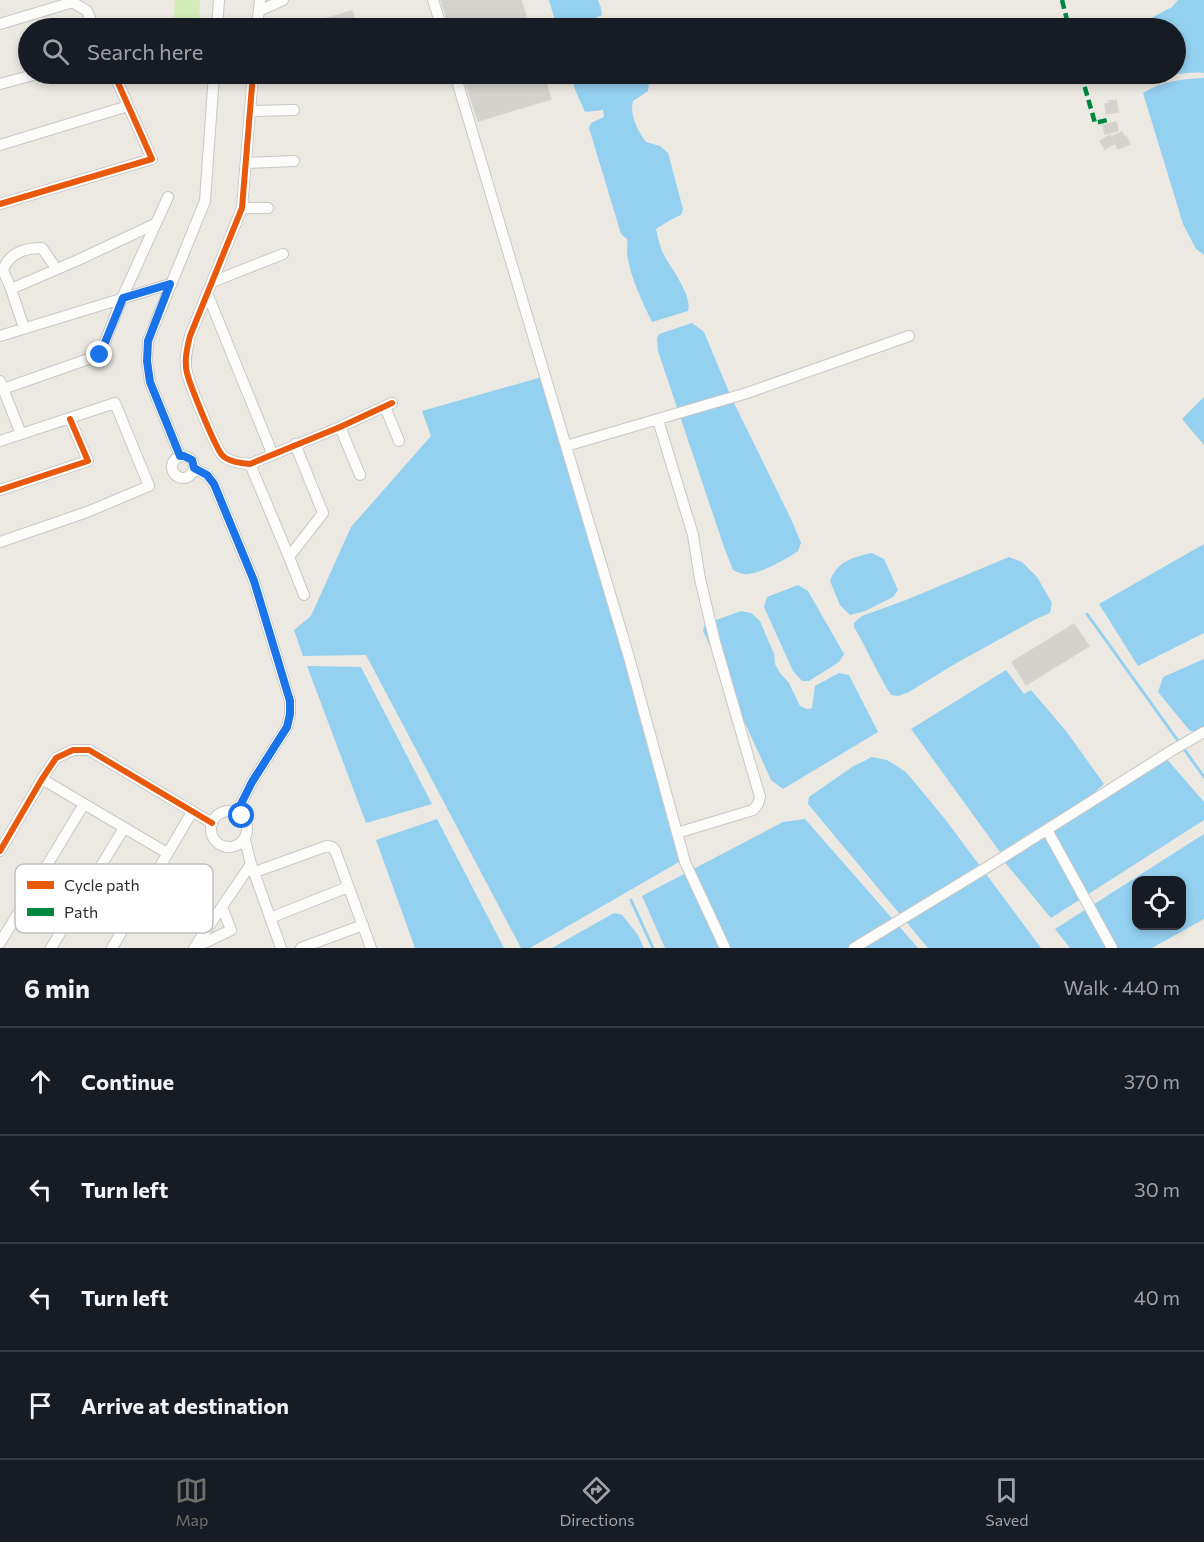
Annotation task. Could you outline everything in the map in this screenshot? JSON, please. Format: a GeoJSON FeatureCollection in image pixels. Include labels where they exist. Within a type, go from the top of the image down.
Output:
{"type":"FeatureCollection","features":[{"type":"Feature","properties":{"kind":"street"},"geometry":{"type":"LineString","coordinates":[[218,18],[219,0]]}},
{"type":"Feature","properties":{"kind":"street"},"geometry":{"type":"LineString","coordinates":[[259,5],[283,0]]}},
{"type":"Feature","properties":{"kind":"street"},"geometry":{"type":"LineString","coordinates":[[433,0],[439,18]]}},
{"type":"Feature","properties":{"kind":"street"},"geometry":{"type":"LineString","coordinates":[[19,18],[71,1],[87,11],[90,18]]}},
{"type":"Feature","properties":{"kind":"street"},"geometry":{"type":"LineString","coordinates":[[0,24],[18,18]]}},
{"type":"Feature","properties":{"kind":"street"},"geometry":{"type":"LineString","coordinates":[[0,84],[18,79]]}},
{"type":"Feature","properties":{"kind":"street"},"geometry":{"type":"LineString","coordinates":[[0,204],[152,159],[118,84]]}},
{"type":"Feature","properties":{"kind":"street"},"geometry":{"type":"LineString","coordinates":[[180,456],[150,382],[147,361],[148,341],[205,201],[213,84]]}},
{"type":"Feature","properties":{"kind":"street"},"geometry":{"type":"LineString","coordinates":[[252,84],[242,208],[190,336],[186,353],[186,373],[215,444],[222,455],[234,462],[250,464],[388,405],[399,441]]}},
{"type":"Feature","properties":{"kind":"street"},"geometry":{"type":"LineString","coordinates":[[458,84],[628,654],[685,862],[725,948]]}},
{"type":"Feature","properties":{"kind":"street"},"geometry":{"type":"LineString","coordinates":[[0,145],[128,106]]}},
{"type":"Feature","properties":{"kind":"street"},"geometry":{"type":"LineString","coordinates":[[250,111],[294,110]]}},
{"type":"Feature","properties":{"kind":"street"},"geometry":{"type":"LineString","coordinates":[[246,162],[294,161]]}},
{"type":"Feature","properties":{"kind":"street"},"geometry":{"type":"LineString","coordinates":[[21,434],[1,387],[100,355],[168,197]]}},
{"type":"Feature","properties":{"kind":"street"},"geometry":{"type":"LineString","coordinates":[[242,208],[268,208]]}},
{"type":"Feature","properties":{"kind":"street"},"geometry":{"type":"LineString","coordinates":[[11,289],[155,224]]}},
{"type":"Feature","properties":{"kind":"street"},"geometry":{"type":"LineString","coordinates":[[24,328],[3,270],[5,263],[18,252],[42,248],[55,270]]}},
{"type":"Feature","properties":{"kind":"street"},"geometry":{"type":"LineString","coordinates":[[212,282],[283,254]]}},
{"type":"Feature","properties":{"kind":"street"},"geometry":{"type":"LineString","coordinates":[[0,336],[170,284]]}},
{"type":"Feature","properties":{"kind":"street"},"geometry":{"type":"LineString","coordinates":[[207,293],[272,453]]}},
{"type":"Feature","properties":{"kind":"street"},"geometry":{"type":"LineString","coordinates":[[566,446],[747,393],[909,336]]}},
{"type":"Feature","properties":{"kind":"street"},"geometry":{"type":"LineString","coordinates":[[0,441],[115,403],[149,486],[87,512],[0,542]]}},
{"type":"Feature","properties":{"kind":"street"},"geometry":{"type":"LineString","coordinates":[[0,490],[88,461],[70,419]]}},
{"type":"Feature","properties":{"kind":"street"},"geometry":{"type":"LineString","coordinates":[[658,420],[693,535],[700,579],[759,797],[759,804],[753,810],[677,833]]}},
{"type":"Feature","properties":{"kind":"street"},"geometry":{"type":"LineString","coordinates":[[340,427],[360,475]]}},
{"type":"Feature","properties":{"kind":"street"},"geometry":{"type":"LineString","coordinates":[[289,557],[323,513],[295,444]]}},
{"type":"Feature","properties":{"kind":"street"},"geometry":{"type":"LineString","coordinates":[[184,456],[192,460],[194,468],[191,476],[177,477],[173,474],[171,465],[176,458],[184,456]]}},
{"type":"Feature","properties":{"kind":"street"},"geometry":{"type":"LineString","coordinates":[[250,464],[304,595]]}},
{"type":"Feature","properties":{"kind":"street"},"geometry":{"type":"LineString","coordinates":[[194,468],[207,475],[214,484],[248,565],[290,701],[287,727],[252,782],[237,812]]}},
{"type":"Feature","properties":{"kind":"street"},"geometry":{"type":"LineString","coordinates":[[854,948],[1204,732]]}},
{"type":"Feature","properties":{"kind":"street"},"geometry":{"type":"LineString","coordinates":[[0,851],[56,758],[73,750],[89,750],[212,823]]}},
{"type":"Feature","properties":{"kind":"street"},"geometry":{"type":"LineString","coordinates":[[42,779],[167,853]]}},
{"type":"Feature","properties":{"kind":"street"},"geometry":{"type":"LineString","coordinates":[[48,864],[84,804]]}},
{"type":"Feature","properties":{"kind":"street"},"geometry":{"type":"LineString","coordinates":[[245,840],[230,848],[218,844],[211,835],[212,823],[219,814],[225,811],[237,812],[245,820],[247,826],[245,840],[281,948]]}},
{"type":"Feature","properties":{"kind":"street"},"geometry":{"type":"LineString","coordinates":[[161,864],[192,812]]}},
{"type":"Feature","properties":{"kind":"street"},"geometry":{"type":"LineString","coordinates":[[102,864],[124,828]]}},
{"type":"Feature","properties":{"kind":"street"},"geometry":{"type":"LineString","coordinates":[[1047,830],[1112,948]]}},
{"type":"Feature","properties":{"kind":"street"},"geometry":{"type":"LineString","coordinates":[[213,921],[253,868],[327,846],[335,850],[371,948]]}},
{"type":"Feature","properties":{"kind":"street"},"geometry":{"type":"LineString","coordinates":[[270,918],[348,887]]}},
{"type":"Feature","properties":{"kind":"street"},"geometry":{"type":"LineString","coordinates":[[195,948],[231,930],[222,907]]}},
{"type":"Feature","properties":{"kind":"street"},"geometry":{"type":"LineString","coordinates":[[0,943],[15,918]]}},
{"type":"Feature","properties":{"kind":"street"},"geometry":{"type":"LineString","coordinates":[[301,948],[326,944],[363,925]]}},
{"type":"Feature","properties":{"kind":"street"},"geometry":{"type":"LineString","coordinates":[[51,948],[60,933]]}},
{"type":"Feature","properties":{"kind":"street"},"geometry":{"type":"LineString","coordinates":[[195,948],[205,933]]}},
{"type":"Feature","properties":{"kind":"green space"},"geometry":{"type":"Polygon","coordinates":[[[175,0],[200,0],[199,18],[174,18],[175,0]]]}},
{"type":"Feature","properties":{"kind":"water"},"geometry":{"type":"Polygon","coordinates":[[[549,0],[598,0],[602,15],[595,18],[554,18],[549,0]]]}},
{"type":"Feature","properties":{"kind":"water"},"geometry":{"type":"Polygon","coordinates":[[[1178,0],[1204,0],[1204,73],[1186,74],[1186,18],[1153,18],[1172,7],[1178,0]]]}},
{"type":"Feature","properties":{"kind":"water"},"geometry":{"type":"Polygon","coordinates":[[[1204,78],[1204,255],[1196,249],[1183,224],[1143,93],[1163,84],[1186,84],[1188,79],[1204,78]]]}},
{"type":"Feature","properties":{"kind":"water"},"geometry":{"type":"Polygon","coordinates":[[[573,84],[649,84],[648,91],[633,101],[633,117],[646,142],[660,146],[668,153],[683,209],[681,215],[656,229],[662,251],[687,297],[688,311],[652,322],[634,280],[627,253],[627,239],[621,234],[589,128],[591,123],[604,117],[603,110],[585,112],[573,84]]]}},
{"type":"Feature","properties":{"kind":"water"},"geometry":{"type":"Polygon","coordinates":[[[692,323],[704,332],[731,397],[801,543],[798,551],[774,565],[753,573],[744,574],[733,570],[658,351],[659,334],[692,323]]]}},
{"type":"Feature","properties":{"kind":"water"},"geometry":{"type":"Polygon","coordinates":[[[542,377],[684,859],[530,948],[521,948],[366,655],[303,656],[294,630],[311,616],[351,527],[431,436],[422,411],[542,377]]]}},
{"type":"Feature","properties":{"kind":"water"},"geometry":{"type":"Polygon","coordinates":[[[1204,397],[1204,445],[1182,419],[1204,397]]]}},
{"type":"Feature","properties":{"kind":"water"},"geometry":{"type":"Polygon","coordinates":[[[1204,544],[1204,633],[1138,666],[1099,604],[1204,544]]]}},
{"type":"Feature","properties":{"kind":"water"},"geometry":{"type":"Polygon","coordinates":[[[872,553],[884,559],[898,590],[893,597],[865,611],[850,615],[840,605],[830,581],[837,569],[846,561],[872,553]]]}},
{"type":"Feature","properties":{"kind":"water"},"geometry":{"type":"Polygon","coordinates":[[[1009,557],[1022,562],[1037,577],[1052,603],[1050,613],[953,665],[909,692],[898,696],[891,695],[854,627],[854,623],[862,616],[1009,557]]]}},
{"type":"Feature","properties":{"kind":"water"},"geometry":{"type":"Polygon","coordinates":[[[798,585],[808,591],[844,654],[839,662],[809,681],[802,681],[793,671],[764,607],[767,597],[798,585]]]}},
{"type":"Feature","properties":{"kind":"water"},"geometry":{"type":"Polygon","coordinates":[[[741,611],[751,613],[760,621],[774,654],[775,664],[789,683],[800,706],[807,709],[812,708],[815,686],[839,673],[849,675],[878,732],[783,789],[771,780],[703,631],[705,624],[741,611]]]}},
{"type":"Feature","properties":{"kind":"water"},"geometry":{"type":"Polygon","coordinates":[[[1204,659],[1204,727],[1197,731],[1190,731],[1158,692],[1163,677],[1204,659]]]}},
{"type":"Feature","properties":{"kind":"water"},"geometry":{"type":"Polygon","coordinates":[[[307,666],[361,667],[432,804],[366,823],[307,666]]]}},
{"type":"Feature","properties":{"kind":"water"},"geometry":{"type":"Polygon","coordinates":[[[1006,670],[1024,694],[1031,690],[1066,731],[1104,784],[1089,797],[1000,852],[911,729],[1006,670]]]}},
{"type":"Feature","properties":{"kind":"water"},"geometry":{"type":"Polygon","coordinates":[[[872,757],[887,760],[906,772],[945,819],[1041,948],[928,948],[808,804],[809,797],[852,767],[872,757]]]}},
{"type":"Feature","properties":{"kind":"water"},"geometry":{"type":"Polygon","coordinates":[[[1166,758],[1204,802],[1204,820],[1051,918],[1003,860],[1166,758]]]}},
{"type":"Feature","properties":{"kind":"water"},"geometry":{"type":"Polygon","coordinates":[[[437,819],[504,948],[415,948],[376,840],[437,819]]]}},
{"type":"Feature","properties":{"kind":"water"},"geometry":{"type":"Polygon","coordinates":[[[805,819],[918,948],[665,948],[642,896],[783,822],[805,819]]]}},
{"type":"Feature","properties":{"kind":"water"},"geometry":{"type":"Polygon","coordinates":[[[1204,834],[1204,919],[1186,929],[1186,876],[1138,876],[1204,834]]]}},
{"type":"Feature","properties":{"kind":"water"},"geometry":{"type":"Polygon","coordinates":[[[1132,880],[1132,930],[1184,930],[1152,948],[1070,948],[1055,929],[1132,880]]]}},
{"type":"Feature","properties":{"kind":"water"},"geometry":{"type":"Polygon","coordinates":[[[614,913],[622,915],[638,935],[644,948],[552,948],[614,913]]]}},
{"type":"Feature","properties":{"kind":"building"},"geometry":{"type":"Polygon","coordinates":[[[441,0],[521,0],[527,18],[447,18],[441,0]]]}},
{"type":"Feature","properties":{"kind":"building"},"geometry":{"type":"Polygon","coordinates":[[[352,11],[354,18],[328,18],[352,11]]]}},
{"type":"Feature","properties":{"kind":"building"},"geometry":{"type":"Polygon","coordinates":[[[466,84],[546,84],[551,99],[478,121],[466,84]]]}},
{"type":"Feature","properties":{"kind":"building"},"geometry":{"type":"Polygon","coordinates":[[[1116,100],[1118,112],[1106,114],[1105,104],[1116,100]]]}},
{"type":"Feature","properties":{"kind":"building"},"geometry":{"type":"Polygon","coordinates":[[[1116,122],[1118,131],[1105,134],[1103,125],[1116,122]]]}},
{"type":"Feature","properties":{"kind":"building"},"geometry":{"type":"Polygon","coordinates":[[[1122,132],[1130,144],[1118,149],[1113,136],[1122,132]]]}},
{"type":"Feature","properties":{"kind":"building"},"geometry":{"type":"Polygon","coordinates":[[[1110,135],[1115,143],[1105,149],[1100,141],[1110,135]]]}},
{"type":"Feature","properties":{"kind":"building"},"geometry":{"type":"Polygon","coordinates":[[[1074,624],[1089,646],[1026,685],[1012,662],[1074,624]]]}},
{"type":"Feature","properties":{"kind":"waterway"},"geometry":{"type":"LineString","coordinates":[[1087,614],[1204,777]]}},
{"type":"Feature","properties":{"kind":"waterway"},"geometry":{"type":"LineString","coordinates":[[631,900],[653,948]]}},
{"type":"Feature","properties":{"kind":"marked path"},"geometry":{"type":"LineString","coordinates":[[1062,0],[1066,18]]}},
{"type":"Feature","properties":{"kind":"marked path"},"geometry":{"type":"LineString","coordinates":[[1084,84],[1095,123],[1111,119]]}},
{"type":"Feature","properties":{"kind":"cycle path"},"geometry":{"type":"LineString","coordinates":[[0,204],[152,159],[118,84]]}},
{"type":"Feature","properties":{"kind":"cycle path"},"geometry":{"type":"LineString","coordinates":[[252,84],[242,208],[190,336],[186,354],[187,373],[204,417],[223,456],[232,461],[250,464],[392,403]]}},
{"type":"Feature","properties":{"kind":"cycle path"},"geometry":{"type":"LineString","coordinates":[[0,490],[88,461],[70,419]]}},
{"type":"Feature","properties":{"kind":"cycle path"},"geometry":{"type":"LineString","coordinates":[[194,468],[207,475],[214,484],[254,581],[290,701],[287,727],[252,782],[237,812]]}},
{"type":"Feature","properties":{"kind":"cycle path"},"geometry":{"type":"LineString","coordinates":[[0,851],[56,758],[73,750],[89,750],[212,823]]}},
{"type":"Feature","properties":{"kind":"route"},"geometry":{"type":"LineString","coordinates":[[100,355],[123,298],[170,284],[148,341],[147,361],[150,382],[180,456],[192,460],[194,468],[207,475],[214,484],[254,581],[290,701],[287,727],[252,782],[237,812],[242,816]]}}]}
